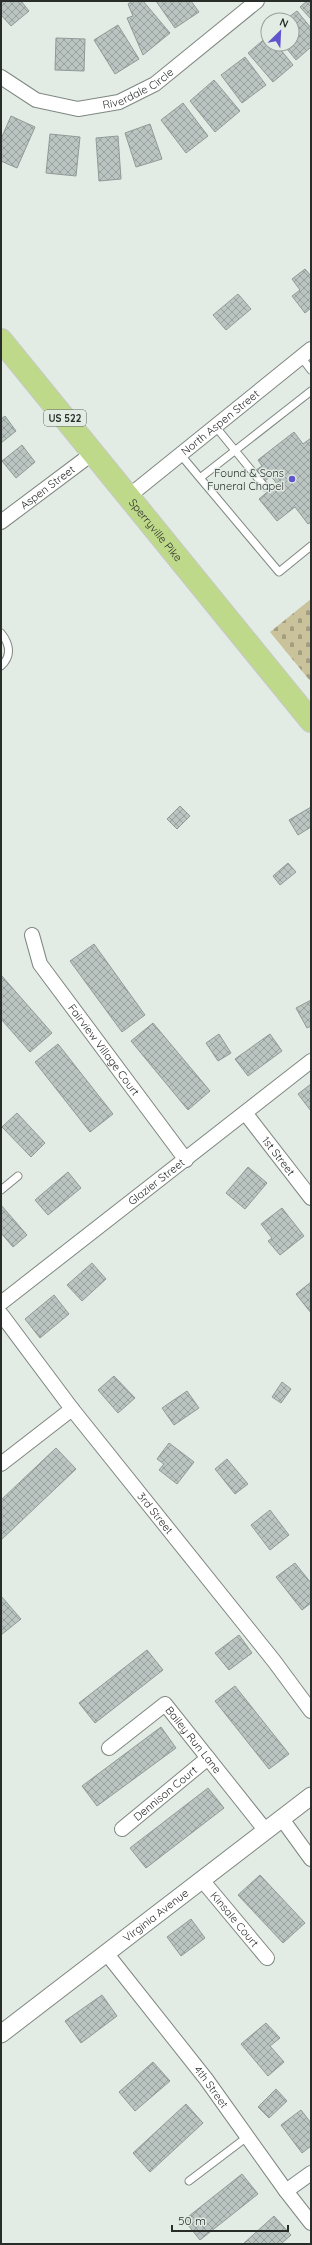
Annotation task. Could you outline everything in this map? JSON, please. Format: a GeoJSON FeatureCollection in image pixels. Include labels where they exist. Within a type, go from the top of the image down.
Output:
{"type":"FeatureCollection","features":[{"type":"Feature","properties":{"kind":"main road","name":"Sperryville Pike"},"geometry":{"type":"LineString","coordinates":[[1,340],[311,721]]}},
{"type":"Feature","properties":{"kind":"street","name":"Riverdale Circle"},"geometry":{"type":"LineString","coordinates":[[1,77],[36,100],[78,109],[118,102],[155,84],[257,1]]}},
{"type":"Feature","properties":{"kind":"street","name":"North Aspen Street"},"geometry":{"type":"LineString","coordinates":[[129,496],[306,353]]}},
{"type":"Feature","properties":{"kind":"street","name":"Aspen Street"},"geometry":{"type":"LineString","coordinates":[[1,522],[93,453]]}},
{"type":"Feature","properties":{"kind":"street","name":"Fairview Village Court"},"geometry":{"type":"LineString","coordinates":[[32,935],[40,964],[186,1160]]}},
{"type":"Feature","properties":{"kind":"street","name":"Glazier Street"},"geometry":{"type":"LineString","coordinates":[[1,1303],[246,1114],[311,1061]]}},
{"type":"Feature","properties":{"kind":"street","name":"1st Street"},"geometry":{"type":"LineString","coordinates":[[246,1114],[311,1198]]}},
{"type":"Feature","properties":{"kind":"street","name":"3rd Street"},"geometry":{"type":"LineString","coordinates":[[1,1314],[72,1409],[270,1655],[311,1711]]}},
{"type":"Feature","properties":{"kind":"street"},"geometry":{"type":"LineString","coordinates":[[1,1464],[72,1409]]}},
{"type":"Feature","properties":{"kind":"street","name":"Bailey Run Lane"},"geometry":{"type":"LineString","coordinates":[[109,1748],[165,1704],[266,1831]]}},
{"type":"Feature","properties":{"kind":"street","name":"Dennison Court"},"geometry":{"type":"LineString","coordinates":[[122,1829],[208,1758]]}},
{"type":"Feature","properties":{"kind":"street","name":"Virginia Avenue"},"geometry":{"type":"LineString","coordinates":[[1,2034],[311,1796]]}},
{"type":"Feature","properties":{"kind":"street"},"geometry":{"type":"LineString","coordinates":[[282,1819],[311,1858]]}},
{"type":"Feature","properties":{"kind":"street","name":"Kinsale Court"},"geometry":{"type":"LineString","coordinates":[[202,1880],[267,1958]]}},
{"type":"Feature","properties":{"kind":"street","name":"4th Street"},"geometry":{"type":"LineString","coordinates":[[107,1954],[206,2079],[286,2192],[311,2223]]}},
{"type":"Feature","properties":{"kind":"street"},"geometry":{"type":"LineString","coordinates":[[286,2192],[311,2173]]}},
{"type":"Feature","properties":{"kind":"lane"},"geometry":{"type":"LineString","coordinates":[[306,353],[311,370]]}},
{"type":"Feature","properties":{"kind":"lane"},"geometry":{"type":"LineString","coordinates":[[200,478],[311,391]]}},
{"type":"Feature","properties":{"kind":"lane"},"geometry":{"type":"LineString","coordinates":[[215,426],[265,488]]}},
{"type":"Feature","properties":{"kind":"lane"},"geometry":{"type":"LineString","coordinates":[[180,454],[278,572],[311,546]]}},
{"type":"Feature","properties":{"kind":"lane"},"geometry":{"type":"LineString","coordinates":[[1,634],[6,639],[10,648],[8,656],[1,666]]}},
{"type":"Feature","properties":{"kind":"lane"},"geometry":{"type":"LineString","coordinates":[[1,1190],[18,1176]]}},
{"type":"Feature","properties":{"kind":"lane"},"geometry":{"type":"LineString","coordinates":[[189,2182],[247,2137]]}},
{"type":"Feature","properties":{"kind":"green space"},"geometry":{"type":"Polygon","coordinates":[[[311,599],[311,682],[270,632],[311,599]]]}},
{"type":"Feature","properties":{"kind":"building"},"geometry":{"type":"Polygon","coordinates":[[[1,1],[21,1],[29,11],[11,26],[1,15],[1,1]]]}},
{"type":"Feature","properties":{"kind":"building"},"geometry":{"type":"Polygon","coordinates":[[[132,1],[143,1],[170,33],[143,55],[127,18],[133,16],[128,4],[132,1]]]}},
{"type":"Feature","properties":{"kind":"building"},"geometry":{"type":"Polygon","coordinates":[[[156,1],[191,1],[199,12],[175,28],[156,1]]]}},
{"type":"Feature","properties":{"kind":"building"},"geometry":{"type":"Polygon","coordinates":[[[307,1],[311,1],[311,19],[300,7],[307,1]]]}},
{"type":"Feature","properties":{"kind":"building"},"geometry":{"type":"Polygon","coordinates":[[[300,15],[311,28],[311,47],[296,60],[290,52],[300,52],[300,15]]]}},
{"type":"Feature","properties":{"kind":"building"},"geometry":{"type":"Polygon","coordinates":[[[118,25],[139,59],[115,74],[94,40],[118,25]]]}},
{"type":"Feature","properties":{"kind":"building"},"geometry":{"type":"Polygon","coordinates":[[[56,38],[85,39],[84,71],[55,70],[56,38]]]}},
{"type":"Feature","properties":{"kind":"building"},"geometry":{"type":"Polygon","coordinates":[[[260,43],[260,52],[282,52],[293,65],[273,82],[248,53],[260,43]]]}},
{"type":"Feature","properties":{"kind":"building"},"geometry":{"type":"Polygon","coordinates":[[[245,57],[266,85],[242,103],[221,75],[245,57]]]}},
{"type":"Feature","properties":{"kind":"building"},"geometry":{"type":"Polygon","coordinates":[[[214,80],[240,111],[215,132],[190,101],[214,80]]]}},
{"type":"Feature","properties":{"kind":"building"},"geometry":{"type":"Polygon","coordinates":[[[183,103],[208,136],[186,153],[161,120],[183,103]]]}},
{"type":"Feature","properties":{"kind":"building"},"geometry":{"type":"Polygon","coordinates":[[[11,116],[35,127],[17,168],[1,161],[1,139],[11,116]]]}},
{"type":"Feature","properties":{"kind":"building"},"geometry":{"type":"Polygon","coordinates":[[[150,124],[162,159],[136,167],[125,133],[150,124]]]}},
{"type":"Feature","properties":{"kind":"building"},"geometry":{"type":"Polygon","coordinates":[[[50,134],[80,137],[76,176],[46,173],[50,134]]]}},
{"type":"Feature","properties":{"kind":"building"},"geometry":{"type":"Polygon","coordinates":[[[118,136],[121,179],[99,181],[96,138],[118,136]]]}},
{"type":"Feature","properties":{"kind":"building"},"geometry":{"type":"Polygon","coordinates":[[[305,269],[311,276],[311,308],[305,313],[292,296],[300,290],[292,279],[305,269]]]}},
{"type":"Feature","properties":{"kind":"building"},"geometry":{"type":"Polygon","coordinates":[[[238,294],[251,309],[226,330],[213,315],[238,294]]]}},
{"type":"Feature","properties":{"kind":"building"},"geometry":{"type":"Polygon","coordinates":[[[5,416],[16,431],[1,443],[1,419],[5,416]]]}},
{"type":"Feature","properties":{"kind":"building","name":"Found & Sons Funeral Chapel"},"geometry":{"type":"Polygon","coordinates":[[[294,432],[303,444],[311,438],[311,522],[308,524],[295,507],[277,521],[259,499],[277,484],[271,476],[265,481],[256,470],[262,466],[258,460],[294,432]]]}},
{"type":"Feature","properties":{"kind":"building"},"geometry":{"type":"Polygon","coordinates":[[[22,445],[35,462],[16,478],[2,461],[22,445]]]}},
{"type":"Feature","properties":{"kind":"building"},"geometry":{"type":"Polygon","coordinates":[[[180,806],[190,816],[177,829],[167,819],[180,806]]]}},
{"type":"Feature","properties":{"kind":"building"},"geometry":{"type":"Polygon","coordinates":[[[311,807],[311,827],[298,835],[289,820],[311,807]]]}},
{"type":"Feature","properties":{"kind":"building"},"geometry":{"type":"Polygon","coordinates":[[[288,863],[296,872],[280,885],[273,876],[288,863]]]}},
{"type":"Feature","properties":{"kind":"building"},"geometry":{"type":"Polygon","coordinates":[[[94,944],[145,1015],[122,1032],[70,961],[94,944]]]}},
{"type":"Feature","properties":{"kind":"building"},"geometry":{"type":"Polygon","coordinates":[[[1,975],[52,1033],[30,1052],[1,1019],[1,975]]]}},
{"type":"Feature","properties":{"kind":"building"},"geometry":{"type":"Polygon","coordinates":[[[311,1000],[311,1026],[307,1028],[296,1008],[311,1000]]]}},
{"type":"Feature","properties":{"kind":"building"},"geometry":{"type":"Polygon","coordinates":[[[153,1023],[210,1091],[188,1110],[131,1041],[153,1023]]]}},
{"type":"Feature","properties":{"kind":"building"},"geometry":{"type":"Polygon","coordinates":[[[219,1034],[231,1053],[218,1061],[206,1043],[219,1034]]]}},
{"type":"Feature","properties":{"kind":"building"},"geometry":{"type":"Polygon","coordinates":[[[270,1034],[282,1051],[248,1076],[235,1059],[270,1034]]]}},
{"type":"Feature","properties":{"kind":"building"},"geometry":{"type":"Polygon","coordinates":[[[58,1044],[113,1114],[90,1132],[35,1062],[58,1044]]]}},
{"type":"Feature","properties":{"kind":"building"},"geometry":{"type":"Polygon","coordinates":[[[311,1084],[311,1111],[298,1094],[311,1084]]]}},
{"type":"Feature","properties":{"kind":"building"},"geometry":{"type":"Polygon","coordinates":[[[17,1113],[45,1143],[31,1157],[2,1127],[17,1113]]]}},
{"type":"Feature","properties":{"kind":"building"},"geometry":{"type":"Polygon","coordinates":[[[248,1167],[267,1183],[245,1209],[226,1193],[248,1167]]]}},
{"type":"Feature","properties":{"kind":"building"},"geometry":{"type":"Polygon","coordinates":[[[68,1172],[81,1188],[48,1215],[35,1200],[68,1172]]]}},
{"type":"Feature","properties":{"kind":"building"},"geometry":{"type":"Polygon","coordinates":[[[1,1205],[27,1235],[13,1247],[1,1233],[1,1205]]]}},
{"type":"Feature","properties":{"kind":"building"},"geometry":{"type":"Polygon","coordinates":[[[282,1208],[304,1236],[280,1255],[268,1241],[272,1238],[261,1224],[282,1208]]]}},
{"type":"Feature","properties":{"kind":"building"},"geometry":{"type":"Polygon","coordinates":[[[92,1263],[106,1279],[82,1301],[67,1285],[92,1263]]]}},
{"type":"Feature","properties":{"kind":"building"},"geometry":{"type":"Polygon","coordinates":[[[311,1282],[311,1313],[296,1294],[311,1282]]]}},
{"type":"Feature","properties":{"kind":"building"},"geometry":{"type":"Polygon","coordinates":[[[54,1295],[69,1314],[40,1338],[25,1319],[54,1295]]]}},
{"type":"Feature","properties":{"kind":"building"},"geometry":{"type":"Polygon","coordinates":[[[114,1376],[135,1398],[118,1413],[98,1390],[114,1376]]]}},
{"type":"Feature","properties":{"kind":"building"},"geometry":{"type":"Polygon","coordinates":[[[282,1382],[291,1389],[281,1403],[272,1397],[282,1382]]]}},
{"type":"Feature","properties":{"kind":"building"},"geometry":{"type":"Polygon","coordinates":[[[187,1391],[199,1408],[174,1425],[162,1408],[187,1391]]]}},
{"type":"Feature","properties":{"kind":"building"},"geometry":{"type":"Polygon","coordinates":[[[169,1443],[194,1462],[177,1484],[159,1470],[164,1464],[157,1459],[169,1443]]]}},
{"type":"Feature","properties":{"kind":"building"},"geometry":{"type":"Polygon","coordinates":[[[56,1448],[76,1469],[1,1540],[1,1500],[56,1448]]]}},
{"type":"Feature","properties":{"kind":"building"},"geometry":{"type":"Polygon","coordinates":[[[227,1459],[248,1484],[235,1494],[215,1469],[227,1459]]]}},
{"type":"Feature","properties":{"kind":"building"},"geometry":{"type":"Polygon","coordinates":[[[270,1510],[289,1535],[270,1550],[251,1525],[270,1510]]]}},
{"type":"Feature","properties":{"kind":"building"},"geometry":{"type":"Polygon","coordinates":[[[295,1563],[311,1583],[311,1603],[302,1610],[276,1577],[295,1563]]]}},
{"type":"Feature","properties":{"kind":"building"},"geometry":{"type":"Polygon","coordinates":[[[1,1596],[21,1619],[1,1635],[1,1596]]]}},
{"type":"Feature","properties":{"kind":"building"},"geometry":{"type":"Polygon","coordinates":[[[239,1635],[252,1653],[229,1670],[215,1653],[239,1635]]]}},
{"type":"Feature","properties":{"kind":"building"},"geometry":{"type":"Polygon","coordinates":[[[147,1650],[163,1670],[95,1723],[79,1703],[147,1650]]]}},
{"type":"Feature","properties":{"kind":"building"},"geometry":{"type":"Polygon","coordinates":[[[235,1686],[289,1754],[269,1769],[215,1701],[235,1686]]]}},
{"type":"Feature","properties":{"kind":"building"},"geometry":{"type":"Polygon","coordinates":[[[161,1727],[176,1748],[97,1806],[82,1786],[161,1727]]]}},
{"type":"Feature","properties":{"kind":"building"},"geometry":{"type":"Polygon","coordinates":[[[208,1788],[224,1808],[146,1868],[130,1848],[208,1788]]]}},
{"type":"Feature","properties":{"kind":"building"},"geometry":{"type":"Polygon","coordinates":[[[260,1875],[305,1923],[283,1943],[238,1895],[260,1875]]]}},
{"type":"Feature","properties":{"kind":"building"},"geometry":{"type":"Polygon","coordinates":[[[191,1919],[205,1938],[181,1956],[167,1937],[191,1919]]]}},
{"type":"Feature","properties":{"kind":"building"},"geometry":{"type":"Polygon","coordinates":[[[102,1995],[117,2016],[81,2043],[65,2021],[102,1995]]]}},
{"type":"Feature","properties":{"kind":"building"},"geometry":{"type":"Polygon","coordinates":[[[266,2023],[280,2038],[270,2046],[284,2062],[268,2076],[241,2044],[266,2023]]]}},
{"type":"Feature","properties":{"kind":"building"},"geometry":{"type":"Polygon","coordinates":[[[153,2062],[170,2081],[135,2111],[119,2092],[153,2062]]]}},
{"type":"Feature","properties":{"kind":"building"},"geometry":{"type":"Polygon","coordinates":[[[276,2089],[287,2101],[269,2118],[258,2107],[276,2089]]]}},
{"type":"Feature","properties":{"kind":"building"},"geometry":{"type":"Polygon","coordinates":[[[186,2104],[203,2123],[150,2172],[133,2153],[186,2104]]]}},
{"type":"Feature","properties":{"kind":"building"},"geometry":{"type":"Polygon","coordinates":[[[301,2110],[311,2123],[311,2146],[302,2153],[281,2125],[301,2110]]]}},
{"type":"Feature","properties":{"kind":"building"},"geometry":{"type":"Polygon","coordinates":[[[242,2174],[258,2194],[200,2240],[184,2220],[242,2174]]]}},
{"type":"Feature","properties":{"kind":"building"},"geometry":{"type":"Polygon","coordinates":[[[274,2216],[291,2235],[281,2244],[243,2244],[274,2216]]]}},
{"type":"Feature","properties":{"kind":"place","name":"Found & Sons Funeral Chapel"},"geometry":{"type":"Point","coordinates":[292,479]}}]}
